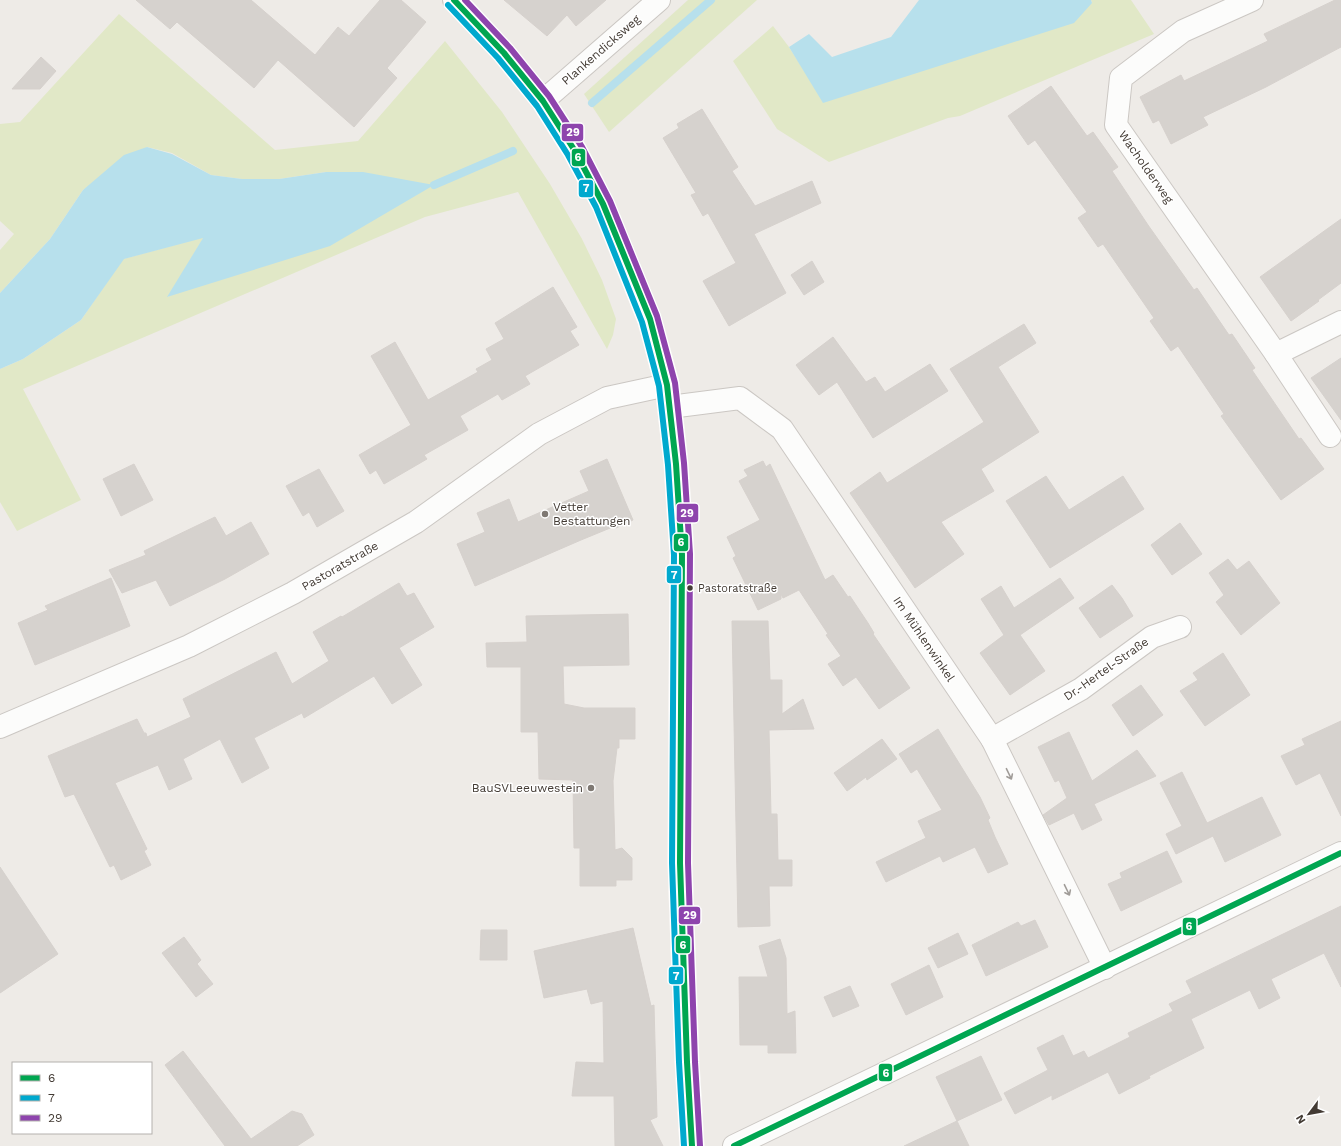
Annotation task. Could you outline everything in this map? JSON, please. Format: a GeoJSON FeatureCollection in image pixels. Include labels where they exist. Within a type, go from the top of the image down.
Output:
{"type":"FeatureCollection","features":[{"type":"Feature","properties":{"kind":"street"},"geometry":{"type":"LineString","coordinates":[[454,0],[504,53],[543,101],[575,152],[603,204],[650,318],[667,385],[676,464],[682,555],[680,863],[687,1062],[692,1146]]}},
{"type":"Feature","properties":{"kind":"street","name":"Plankendicksweg"},"geometry":{"type":"LineString","coordinates":[[543,101],[659,0]]}},
{"type":"Feature","properties":{"kind":"street","name":"Wacholderweg"},"geometry":{"type":"LineString","coordinates":[[1252,0],[1183,31],[1121,78],[1116,125],[1276,354],[1330,436]]}},
{"type":"Feature","properties":{"kind":"street"},"geometry":{"type":"LineString","coordinates":[[1276,354],[1341,322]]}},
{"type":"Feature","properties":{"kind":"street","name":"Pastoratstraße"},"geometry":{"type":"LineString","coordinates":[[0,728],[189,646],[293,593],[416,522],[539,434],[607,398],[667,385]]}},
{"type":"Feature","properties":{"kind":"street","name":"Im Mühlenwinkel"},"geometry":{"type":"LineString","coordinates":[[670,407],[740,398],[782,429],[992,739],[1106,968]]}},
{"type":"Feature","properties":{"kind":"street","name":"Dr.-Hertel-Straße"},"geometry":{"type":"LineString","coordinates":[[992,739],[1081,689],[1152,637],[1180,627]]}},
{"type":"Feature","properties":{"kind":"street"},"geometry":{"type":"LineString","coordinates":[[734,1146],[1341,854]]}},
{"type":"Feature","properties":{"kind":"green space"},"geometry":{"type":"Polygon","coordinates":[[[688,0],[757,0],[609,132],[584,94],[688,0]]]}},
{"type":"Feature","properties":{"kind":"green space"},"geometry":{"type":"Polygon","coordinates":[[[1091,0],[1131,0],[1154,34],[960,116],[948,118],[829,162],[777,129],[733,61],[773,26],[789,47],[824,102],[1092,3],[1091,0]]]}},
{"type":"Feature","properties":{"kind":"green space"},"geometry":{"type":"Polygon","coordinates":[[[119,14],[275,150],[358,141],[445,41],[502,112],[550,184],[582,239],[602,280],[616,319],[613,335],[607,349],[518,192],[425,217],[23,389],[81,500],[17,531],[0,502],[0,369],[23,359],[81,320],[123,259],[204,237],[168,297],[363,172],[326,172],[279,179],[242,179],[211,175],[172,153],[147,147],[83,190],[50,239],[0,293],[0,250],[14,234],[0,221],[0,124],[20,122],[119,14]]]}},
{"type":"Feature","properties":{"kind":"water"},"geometry":{"type":"Polygon","coordinates":[[[919,0],[1091,0],[1092,3],[1074,23],[823,103],[789,47],[809,34],[832,57],[891,37],[919,0]]]}},
{"type":"Feature","properties":{"kind":"water"},"geometry":{"type":"Polygon","coordinates":[[[147,147],[172,154],[211,175],[242,179],[279,179],[326,172],[363,172],[434,185],[330,246],[167,297],[203,238],[124,259],[81,320],[23,359],[0,369],[0,293],[50,239],[83,190],[124,155],[147,147]]]}},
{"type":"Feature","properties":{"kind":"building"},"geometry":{"type":"Polygon","coordinates":[[[136,0],[251,0],[315,55],[338,27],[349,36],[380,0],[401,0],[426,22],[387,68],[397,78],[354,127],[278,60],[254,88],[177,22],[170,29],[136,0]]]}},
{"type":"Feature","properties":{"kind":"building"},"geometry":{"type":"Polygon","coordinates":[[[504,0],[606,0],[576,26],[567,15],[547,36],[504,0]]]}},
{"type":"Feature","properties":{"kind":"building"},"geometry":{"type":"Polygon","coordinates":[[[1335,0],[1341,0],[1341,47],[1266,87],[1203,117],[1208,125],[1171,144],[1159,120],[1153,123],[1140,97],[1181,75],[1184,81],[1268,41],[1264,34],[1335,0]]]}},
{"type":"Feature","properties":{"kind":"building"},"geometry":{"type":"Polygon","coordinates":[[[41,57],[56,71],[40,89],[12,89],[41,57]]]}},
{"type":"Feature","properties":{"kind":"building"},"geometry":{"type":"Polygon","coordinates":[[[1051,86],[1087,136],[1093,132],[1118,167],[1112,171],[1148,225],[1194,290],[1197,288],[1229,335],[1232,334],[1255,368],[1252,370],[1299,439],[1301,438],[1324,469],[1281,500],[1221,416],[1224,414],[1178,346],[1171,351],[1150,321],[1154,318],[1103,244],[1098,247],[1078,218],[1087,212],[1035,140],[1028,145],[1008,116],[1051,86]]]}},
{"type":"Feature","properties":{"kind":"building"},"geometry":{"type":"Polygon","coordinates":[[[702,109],[738,167],[732,171],[755,206],[812,181],[821,203],[754,234],[786,293],[729,326],[703,281],[736,263],[708,213],[703,216],[691,195],[696,193],[663,138],[679,128],[677,124],[702,109]]]}},
{"type":"Feature","properties":{"kind":"building"},"geometry":{"type":"Polygon","coordinates":[[[1341,219],[1341,283],[1291,321],[1260,277],[1341,219]]]}},
{"type":"Feature","properties":{"kind":"building"},"geometry":{"type":"Polygon","coordinates":[[[812,261],[824,282],[804,295],[791,275],[812,261]]]}},
{"type":"Feature","properties":{"kind":"building"},"geometry":{"type":"Polygon","coordinates":[[[553,287],[577,327],[570,331],[579,345],[525,376],[530,384],[502,400],[498,394],[460,416],[468,430],[424,455],[427,459],[384,484],[376,470],[370,474],[359,455],[411,425],[371,356],[395,342],[428,400],[478,372],[476,369],[492,360],[486,349],[504,339],[495,323],[553,287]]]}},
{"type":"Feature","properties":{"kind":"building"},"geometry":{"type":"Polygon","coordinates":[[[1024,324],[1036,343],[998,367],[1039,432],[981,469],[994,491],[941,522],[964,554],[915,588],[850,493],[880,472],[887,483],[984,422],[950,369],[1024,324]]]}},
{"type":"Feature","properties":{"kind":"building"},"geometry":{"type":"Polygon","coordinates":[[[833,337],[866,382],[875,377],[885,392],[930,364],[948,391],[873,438],[837,382],[819,395],[796,365],[833,337]]]}},
{"type":"Feature","properties":{"kind":"building"},"geometry":{"type":"Polygon","coordinates":[[[1341,358],[1341,420],[1311,378],[1341,358]]]}},
{"type":"Feature","properties":{"kind":"building"},"geometry":{"type":"Polygon","coordinates":[[[607,459],[633,520],[616,528],[615,526],[581,540],[475,586],[457,544],[485,532],[477,513],[509,499],[518,522],[589,491],[580,471],[607,459]]]}},
{"type":"Feature","properties":{"kind":"building"},"geometry":{"type":"Polygon","coordinates":[[[763,461],[766,467],[770,464],[825,580],[833,575],[848,597],[850,596],[868,623],[874,633],[873,634],[910,688],[879,709],[856,677],[843,686],[828,664],[841,656],[826,635],[828,634],[799,590],[783,598],[781,594],[781,599],[758,610],[733,558],[736,556],[727,537],[760,520],[739,481],[748,476],[744,470],[763,461]]]}},
{"type":"Feature","properties":{"kind":"building"},"geometry":{"type":"Polygon","coordinates":[[[134,464],[153,500],[121,516],[103,479],[134,464]]]}},
{"type":"Feature","properties":{"kind":"building"},"geometry":{"type":"Polygon","coordinates":[[[319,469],[344,511],[317,527],[309,512],[303,516],[286,486],[319,469]]]}},
{"type":"Feature","properties":{"kind":"building"},"geometry":{"type":"Polygon","coordinates":[[[1046,476],[1069,510],[1123,476],[1144,509],[1050,568],[1006,501],[1046,476]]]}},
{"type":"Feature","properties":{"kind":"building"},"geometry":{"type":"Polygon","coordinates":[[[215,517],[226,536],[251,522],[269,554],[225,579],[170,606],[156,580],[122,593],[109,570],[146,555],[144,551],[215,517]]]}},
{"type":"Feature","properties":{"kind":"building"},"geometry":{"type":"Polygon","coordinates":[[[1180,523],[1202,554],[1172,575],[1151,545],[1180,523]]]}},
{"type":"Feature","properties":{"kind":"building"},"geometry":{"type":"Polygon","coordinates":[[[1228,559],[1237,570],[1249,561],[1280,603],[1241,635],[1216,602],[1224,595],[1209,573],[1228,559]]]}},
{"type":"Feature","properties":{"kind":"building"},"geometry":{"type":"Polygon","coordinates":[[[111,578],[130,626],[35,665],[18,623],[48,610],[45,606],[111,578]]]}},
{"type":"Feature","properties":{"kind":"building"},"geometry":{"type":"Polygon","coordinates":[[[1060,578],[1074,598],[1020,635],[1045,671],[1010,695],[980,653],[1004,635],[981,599],[1001,586],[1014,608],[1060,578]]]}},
{"type":"Feature","properties":{"kind":"building"},"geometry":{"type":"Polygon","coordinates":[[[399,583],[407,596],[414,593],[434,627],[399,648],[422,685],[392,704],[374,676],[304,718],[302,713],[254,738],[269,768],[242,783],[220,739],[183,759],[192,779],[169,790],[158,765],[115,783],[147,849],[144,851],[151,865],[121,880],[114,865],[110,867],[74,794],[65,797],[48,756],[137,719],[147,737],[191,717],[183,699],[276,652],[292,684],[329,661],[313,632],[341,616],[342,617],[399,583]]]}},
{"type":"Feature","properties":{"kind":"building"},"geometry":{"type":"Polygon","coordinates":[[[1112,585],[1133,616],[1100,638],[1079,608],[1112,585]]]}},
{"type":"Feature","properties":{"kind":"building"},"geometry":{"type":"Polygon","coordinates":[[[628,614],[629,665],[563,666],[564,704],[584,708],[635,708],[635,739],[619,739],[619,748],[617,748],[613,781],[615,850],[622,848],[632,858],[632,880],[616,880],[616,886],[580,886],[580,848],[574,848],[573,780],[539,779],[538,732],[521,732],[521,667],[487,667],[486,643],[527,642],[526,616],[628,614]]]}},
{"type":"Feature","properties":{"kind":"building"},"geometry":{"type":"Polygon","coordinates":[[[732,621],[768,621],[770,680],[782,680],[782,714],[803,699],[814,729],[769,730],[771,814],[777,814],[778,860],[792,860],[792,886],[769,886],[770,926],[738,927],[732,621]]]}},
{"type":"Feature","properties":{"kind":"building"},"geometry":{"type":"Polygon","coordinates":[[[1223,653],[1250,695],[1205,726],[1180,691],[1198,680],[1193,673],[1223,653]]]}},
{"type":"Feature","properties":{"kind":"building"},"geometry":{"type":"Polygon","coordinates":[[[1141,685],[1163,715],[1133,736],[1112,705],[1141,685]]]}},
{"type":"Feature","properties":{"kind":"building"},"geometry":{"type":"Polygon","coordinates":[[[1341,721],[1341,816],[1320,773],[1296,785],[1281,756],[1305,745],[1302,739],[1341,721]]]}},
{"type":"Feature","properties":{"kind":"building"},"geometry":{"type":"Polygon","coordinates":[[[938,729],[980,797],[990,818],[988,820],[995,837],[1008,864],[988,873],[975,847],[943,862],[940,856],[886,882],[876,862],[926,838],[918,821],[942,810],[917,769],[911,773],[899,754],[938,729]]]}},
{"type":"Feature","properties":{"kind":"building"},"geometry":{"type":"Polygon","coordinates":[[[1069,732],[1092,781],[1137,750],[1156,776],[1094,804],[1102,820],[1082,830],[1074,813],[1049,825],[1043,815],[1067,798],[1059,780],[1055,782],[1038,747],[1069,732]]]}},
{"type":"Feature","properties":{"kind":"building"},"geometry":{"type":"Polygon","coordinates":[[[882,739],[897,759],[867,780],[866,777],[847,791],[834,773],[882,739]]]}},
{"type":"Feature","properties":{"kind":"building"},"geometry":{"type":"Polygon","coordinates":[[[1182,772],[1207,823],[1262,797],[1281,835],[1225,862],[1213,836],[1176,854],[1166,834],[1182,826],[1160,783],[1182,772]]]}},
{"type":"Feature","properties":{"kind":"building"},"geometry":{"type":"Polygon","coordinates":[[[1167,851],[1182,882],[1121,911],[1108,884],[1122,878],[1120,873],[1167,851]]]}},
{"type":"Feature","properties":{"kind":"building"},"geometry":{"type":"Polygon","coordinates":[[[0,867],[58,954],[0,993],[0,867]]]}},
{"type":"Feature","properties":{"kind":"building"},"geometry":{"type":"Polygon","coordinates":[[[1341,906],[1341,987],[1324,953],[1271,979],[1280,998],[1259,1009],[1250,990],[1191,1019],[1204,1048],[1149,1076],[1150,1078],[1119,1094],[1108,1072],[1052,1100],[1052,1095],[1015,1114],[1004,1093],[1048,1070],[1037,1048],[1063,1035],[1073,1056],[1084,1051],[1088,1058],[1130,1037],[1128,1033],[1173,1011],[1169,1004],[1192,993],[1186,981],[1341,906]]]}},
{"type":"Feature","properties":{"kind":"building"},"geometry":{"type":"Polygon","coordinates":[[[1035,920],[1048,947],[986,976],[972,945],[1018,922],[1021,926],[1035,920]]]}},
{"type":"Feature","properties":{"kind":"building"},"geometry":{"type":"Polygon","coordinates":[[[633,928],[651,1006],[654,1005],[657,1117],[650,1120],[663,1146],[615,1146],[614,1096],[572,1096],[576,1062],[604,1063],[603,1001],[591,1004],[587,989],[544,998],[534,951],[633,928]]]}},
{"type":"Feature","properties":{"kind":"building"},"geometry":{"type":"Polygon","coordinates":[[[481,930],[507,930],[507,960],[480,960],[481,930]]]}},
{"type":"Feature","properties":{"kind":"building"},"geometry":{"type":"Polygon","coordinates":[[[958,933],[968,954],[938,968],[928,948],[958,933]]]}},
{"type":"Feature","properties":{"kind":"building"},"geometry":{"type":"Polygon","coordinates":[[[184,937],[201,960],[197,964],[213,984],[196,997],[162,953],[184,937]]]}},
{"type":"Feature","properties":{"kind":"building"},"geometry":{"type":"Polygon","coordinates":[[[780,939],[786,958],[787,1014],[795,1011],[796,1053],[768,1053],[768,1045],[740,1045],[739,977],[768,977],[759,946],[780,939]]]}},
{"type":"Feature","properties":{"kind":"building"},"geometry":{"type":"Polygon","coordinates":[[[929,965],[943,997],[906,1015],[891,984],[929,965]]]}},
{"type":"Feature","properties":{"kind":"building"},"geometry":{"type":"Polygon","coordinates":[[[850,986],[859,1006],[833,1017],[824,997],[850,986]]]}},
{"type":"Feature","properties":{"kind":"building"},"geometry":{"type":"Polygon","coordinates":[[[183,1051],[251,1139],[292,1111],[302,1114],[314,1135],[297,1146],[225,1146],[165,1065],[183,1051]]]}},
{"type":"Feature","properties":{"kind":"building"},"geometry":{"type":"Polygon","coordinates":[[[981,1056],[1002,1100],[957,1121],[936,1077],[981,1056]]]}},
{"type":"Feature","properties":{"kind":"building"},"geometry":{"type":"Polygon","coordinates":[[[957,1121],[969,1146],[904,1146],[957,1121]]]}},
{"type":"Feature","properties":{"kind":"waterway"},"geometry":{"type":"LineString","coordinates":[[592,103],[711,0]]}},
{"type":"Feature","properties":{"kind":"waterway"},"geometry":{"type":"LineString","coordinates":[[434,185],[513,151]]}},
{"type":"Feature","properties":{"kind":"transit line","name":"6"},"geometry":{"type":"LineString","coordinates":[[454,0],[504,53],[543,101],[575,151],[603,204],[650,319],[667,385],[676,464],[682,555],[680,863],[687,1062],[692,1146]]}},
{"type":"Feature","properties":{"kind":"transit line","name":"29"},"geometry":{"type":"LineString","coordinates":[[465,0],[510,48],[549,96],[582,147],[610,201],[657,316],[675,383],[684,463],[690,554],[688,863],[695,1062],[700,1146]]}},
{"type":"Feature","properties":{"kind":"transit line","name":"7"},"geometry":{"type":"LineString","coordinates":[[448,5],[498,58],[537,106],[568,155],[596,207],[642,322],[659,386],[668,465],[674,555],[672,863],[679,1062],[684,1146]]}},
{"type":"Feature","properties":{"kind":"transit line","name":"6"},"geometry":{"type":"LineString","coordinates":[[734,1146],[1341,853]]}},
{"type":"Feature","properties":{"kind":"place","name":"Vetter Bestattungen"},"geometry":{"type":"Point","coordinates":[545,514]}},
{"type":"Feature","properties":{"kind":"place","name":"Pastoratstraße"},"geometry":{"type":"Point","coordinates":[690,588]}},
{"type":"Feature","properties":{"kind":"place","name":"BauSVLeeuwestein"},"geometry":{"type":"Point","coordinates":[591,788]}}]}
